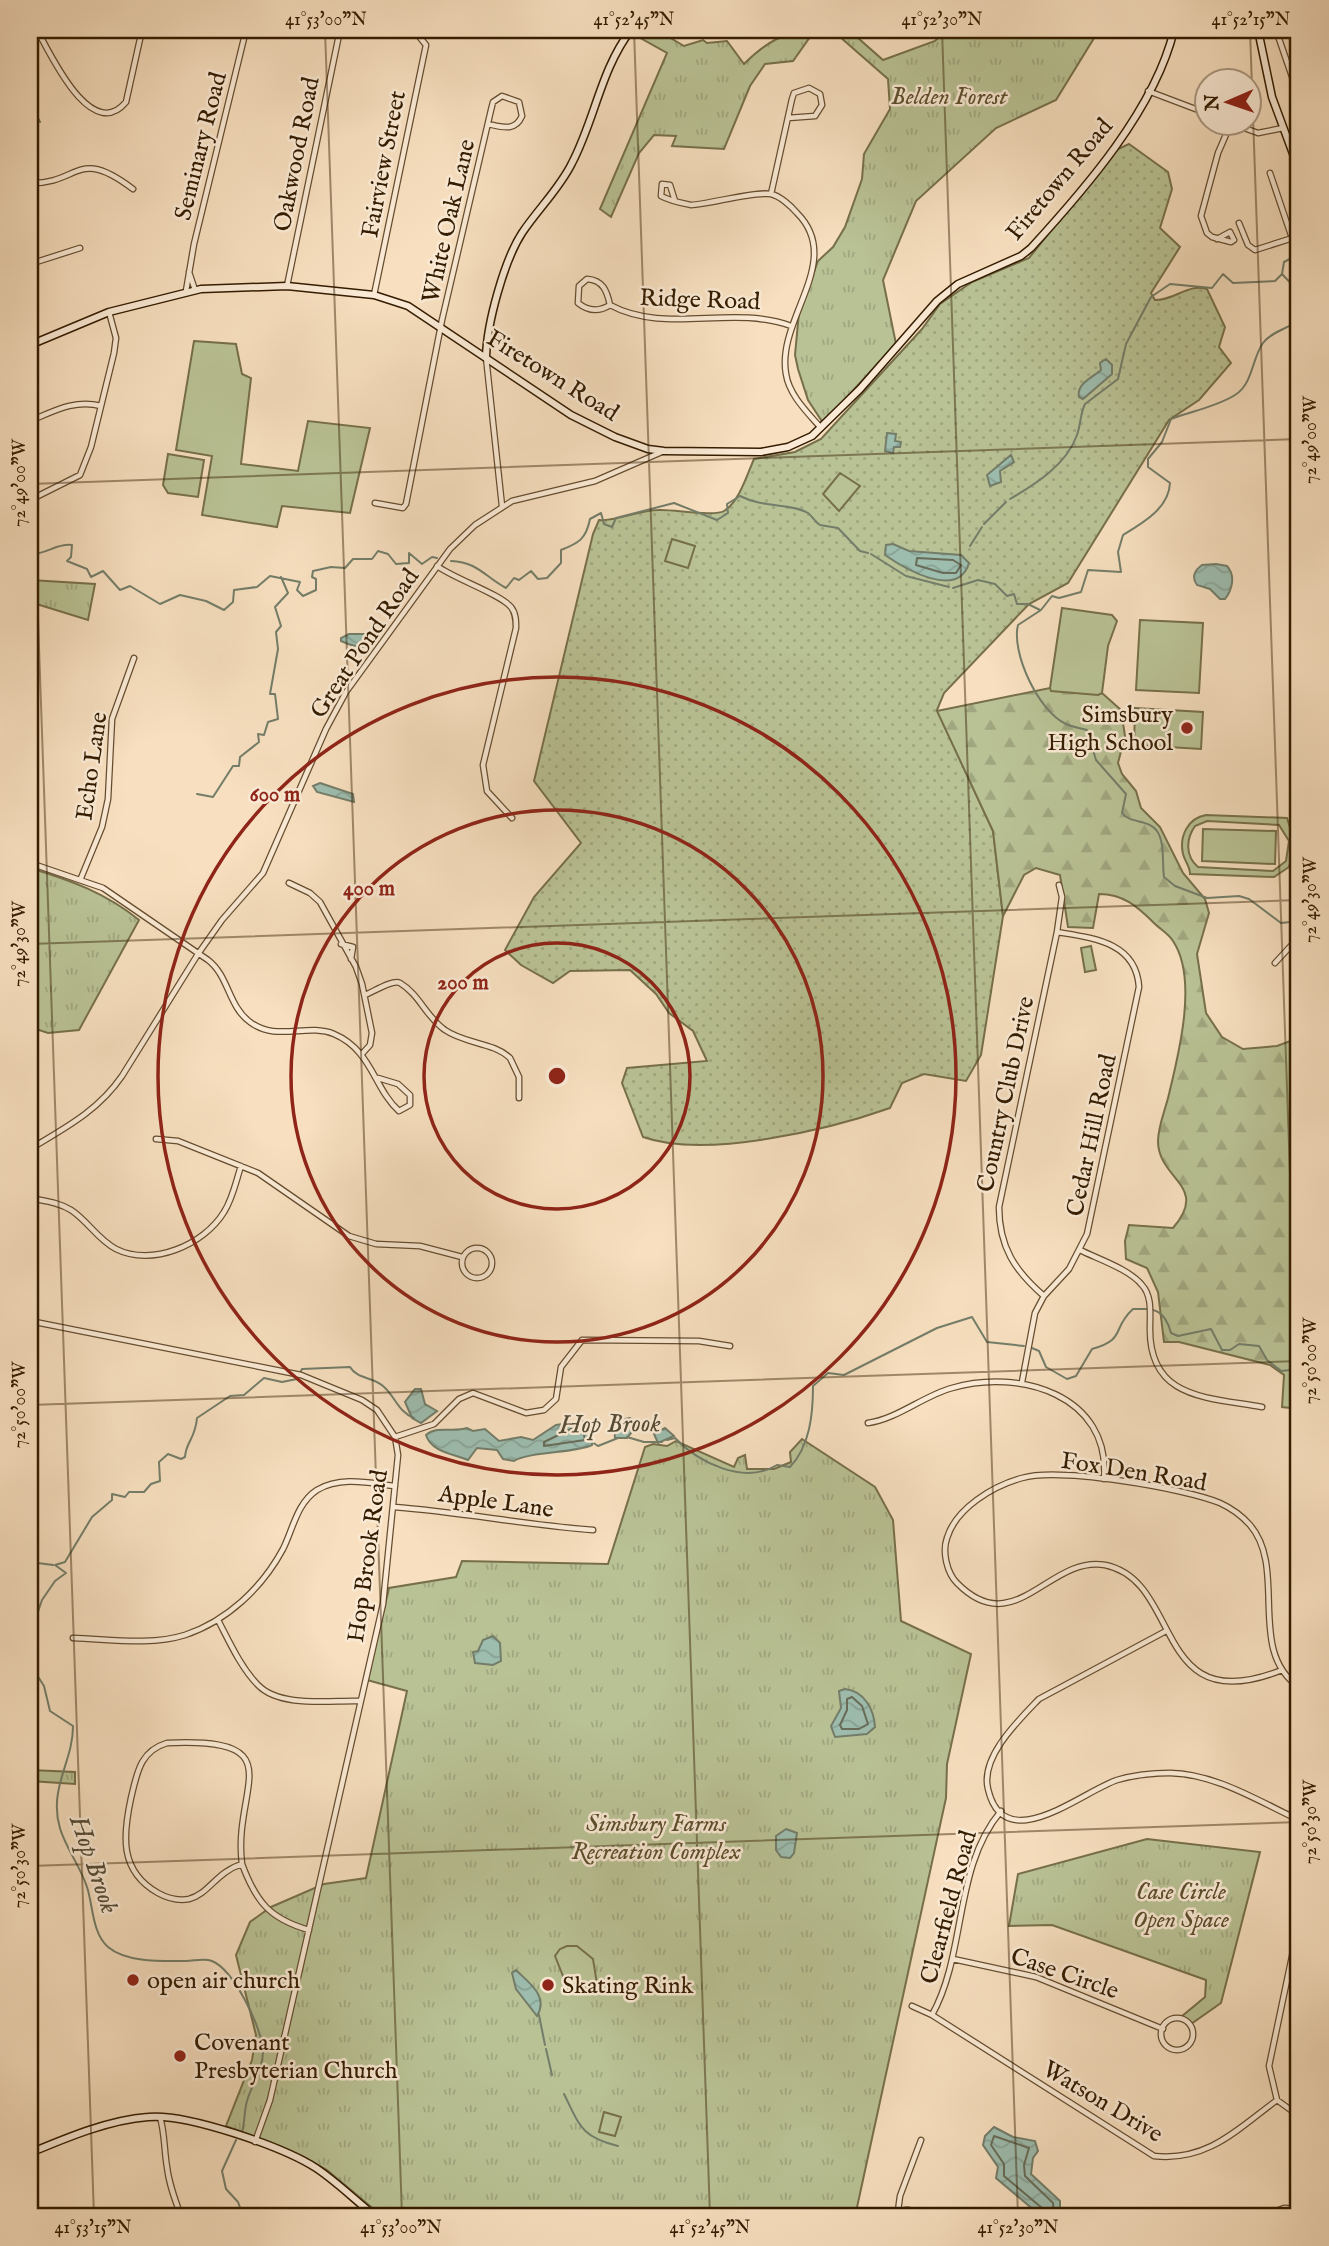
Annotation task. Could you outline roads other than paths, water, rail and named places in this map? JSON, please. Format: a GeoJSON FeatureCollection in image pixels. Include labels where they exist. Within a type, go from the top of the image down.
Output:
{"type":"FeatureCollection","features":[{"type":"Feature","properties":{"kind":"street"},"geometry":{"type":"LineString","coordinates":[[37,30],[74,93],[89,108],[108,112],[119,110],[126,102],[142,30]]}},
{"type":"Feature","properties":{"kind":"street","name":"Seminary Road"},"geometry":{"type":"LineString","coordinates":[[186,291],[246,30]]}},
{"type":"Feature","properties":{"kind":"street","name":"Oakwood Road"},"geometry":{"type":"LineString","coordinates":[[287,286],[340,30]]}},
{"type":"Feature","properties":{"kind":"street","name":"Fairview Street"},"geometry":{"type":"LineString","coordinates":[[374,295],[424,56],[424,39],[418,35],[390,30]]}},
{"type":"Feature","properties":{"kind":"street"},"geometry":{"type":"LineString","coordinates":[[502,506],[486,356],[493,316],[511,257],[521,235],[572,163],[608,68],[631,30]]}},
{"type":"Feature","properties":{"kind":"street","name":"Firetown Road"},"geometry":{"type":"LineString","coordinates":[[30,345],[109,312],[186,291],[287,286],[374,295],[408,306],[588,425],[634,444],[664,451],[761,452],[796,444],[821,429],[942,296],[958,284],[1004,265],[1031,248],[1121,138],[1167,54],[1174,30]]}},
{"type":"Feature","properties":{"kind":"street"},"geometry":{"type":"LineString","coordinates":[[1258,30],[1266,74],[1299,167]]}},
{"type":"Feature","properties":{"kind":"street"},"geometry":{"type":"LineString","coordinates":[[1276,30],[1298,94],[1296,111],[1299,125]]}},
{"type":"Feature","properties":{"kind":"street"},"geometry":{"type":"LineString","coordinates":[[771,194],[788,118],[794,93],[809,88],[822,96],[820,109],[815,117],[788,118]]}},
{"type":"Feature","properties":{"kind":"street"},"geometry":{"type":"LineString","coordinates":[[1148,91],[1192,108]]}},
{"type":"Feature","properties":{"kind":"street","name":"White Oak Lane"},"geometry":{"type":"LineString","coordinates":[[374,503],[403,508],[406,504],[488,124],[497,98],[510,97],[521,105],[522,116],[515,125],[507,128],[488,124]]}},
{"type":"Feature","properties":{"kind":"street"},"geometry":{"type":"LineString","coordinates":[[1262,132],[1283,128]]}},
{"type":"Feature","properties":{"kind":"street"},"geometry":{"type":"LineString","coordinates":[[1217,239],[1207,233],[1201,216],[1225,136]]}},
{"type":"Feature","properties":{"kind":"street"},"geometry":{"type":"LineString","coordinates":[[30,183],[50,181],[68,172],[88,168],[112,173],[133,189]]}},
{"type":"Feature","properties":{"kind":"street"},"geometry":{"type":"LineString","coordinates":[[1270,173],[1292,238]]}},
{"type":"Feature","properties":{"kind":"street"},"geometry":{"type":"LineString","coordinates":[[676,201],[694,205],[771,194],[807,223],[814,239],[816,257],[785,344],[786,376],[796,397],[821,429]]}},
{"type":"Feature","properties":{"kind":"street"},"geometry":{"type":"LineString","coordinates":[[1239,223],[1248,245],[1255,250],[1299,236]]}},
{"type":"Feature","properties":{"kind":"street"},"geometry":{"type":"LineString","coordinates":[[30,264],[80,248]]}},
{"type":"Feature","properties":{"kind":"street"},"geometry":{"type":"LineString","coordinates":[[189,272],[195,290]]}},
{"type":"Feature","properties":{"kind":"street","name":"Ridge Road"},"geometry":{"type":"LineString","coordinates":[[610,305],[599,310],[585,308],[578,303],[579,286],[587,279],[595,280],[602,284],[610,305],[636,317],[673,320],[738,315],[768,318],[791,326]]}},
{"type":"Feature","properties":{"kind":"street"},"geometry":{"type":"LineString","coordinates":[[30,500],[80,475],[102,406],[116,338],[109,312]]}},
{"type":"Feature","properties":{"kind":"street"},"geometry":{"type":"LineString","coordinates":[[30,421],[71,404],[88,402],[102,406]]}},
{"type":"Feature","properties":{"kind":"street","name":"Great Pond Road"},"geometry":{"type":"LineString","coordinates":[[30,1149],[84,1117],[109,1094],[198,954],[222,920],[262,873],[340,704],[437,566],[460,538],[502,506],[595,481],[664,451]]}},
{"type":"Feature","properties":{"kind":"street"},"geometry":{"type":"LineString","coordinates":[[437,566],[454,578],[505,603],[515,617],[516,628],[483,765],[487,791],[512,818]]}},
{"type":"Feature","properties":{"kind":"street","name":"Echo Lane"},"geometry":{"type":"LineString","coordinates":[[81,878],[102,827],[108,799],[111,719],[134,658]]}},
{"type":"Feature","properties":{"kind":"street"},"geometry":{"type":"LineString","coordinates":[[30,671],[30,681]]}},
{"type":"Feature","properties":{"kind":"street"},"geometry":{"type":"LineString","coordinates":[[30,863],[81,878],[123,900],[216,966],[237,1008],[253,1025],[276,1032],[327,1032],[344,1039],[361,1055],[378,1078],[389,1102],[399,1111],[405,1110],[410,1101],[406,1091],[393,1082],[378,1078]]}},
{"type":"Feature","properties":{"kind":"street"},"geometry":{"type":"LineString","coordinates":[[289,883],[310,893],[320,902],[351,959],[365,995],[372,1033],[371,1042],[361,1055]]}},
{"type":"Feature","properties":{"kind":"street","name":"Country Club Drive"},"geometry":{"type":"LineString","coordinates":[[1044,1296],[1012,1264],[1001,1233],[999,1208],[1057,932],[1062,897],[1059,885]]}},
{"type":"Feature","properties":{"kind":"street","name":"Cedar Hill Road"},"geometry":{"type":"LineString","coordinates":[[1022,1382],[1031,1326],[1044,1296],[1062,1278],[1080,1250],[1092,1216],[1129,1038],[1138,979],[1132,962],[1117,947],[1057,932]]}},
{"type":"Feature","properties":{"kind":"street"},"geometry":{"type":"LineString","coordinates":[[1275,963],[1299,937]]}},
{"type":"Feature","properties":{"kind":"street"},"geometry":{"type":"LineString","coordinates":[[365,995],[394,982],[401,983],[423,1003],[430,1017],[444,1029],[510,1058],[519,1077],[519,1098]]}},
{"type":"Feature","properties":{"kind":"street"},"geometry":{"type":"LineString","coordinates":[[156,1139],[178,1141],[268,1178],[349,1236],[376,1244],[420,1246],[462,1257]]}},
{"type":"Feature","properties":{"kind":"street"},"geometry":{"type":"LineString","coordinates":[[30,1198],[57,1204],[71,1211],[114,1248],[148,1255],[179,1248],[206,1232],[224,1212],[242,1166]]}},
{"type":"Feature","properties":{"kind":"street"},"geometry":{"type":"LineString","coordinates":[[482,1249],[491,1257],[489,1271],[477,1278],[468,1275],[462,1267],[462,1257],[468,1250],[482,1249]]}},
{"type":"Feature","properties":{"kind":"street"},"geometry":{"type":"LineString","coordinates":[[1080,1250],[1135,1279],[1149,1297],[1151,1352],[1159,1373],[1169,1382],[1199,1395],[1262,1406]]}},
{"type":"Feature","properties":{"kind":"street","name":"Hop Brook Road"},"geometry":{"type":"LineString","coordinates":[[30,1321],[299,1374],[362,1400],[377,1410],[396,1437],[398,1455],[394,1507],[383,1604],[270,2100],[255,2143]]}},
{"type":"Feature","properties":{"kind":"street"},"geometry":{"type":"LineString","coordinates":[[396,1437],[434,1424],[459,1399],[473,1393],[526,1413],[544,1410],[556,1399],[561,1367],[582,1340],[699,1340],[730,1346]]}},
{"type":"Feature","properties":{"kind":"street"},"geometry":{"type":"LineString","coordinates":[[868,1423],[878,1422],[930,1395],[954,1387],[1022,1382],[1043,1388],[1084,1415],[1102,1446],[1104,1479]]}},
{"type":"Feature","properties":{"kind":"street","name":"Fox Den Road"},"geometry":{"type":"LineString","coordinates":[[1282,1670],[1255,1681],[1220,1680],[1188,1665],[1135,1580],[1118,1569],[1103,1565],[1078,1568],[1020,1600],[992,1604],[969,1595],[950,1574],[945,1541],[953,1522],[974,1503],[1022,1478],[1058,1474],[1104,1479],[1218,1502],[1230,1507],[1252,1527],[1263,1553],[1273,1645],[1282,1670],[1299,1687]]}},
{"type":"Feature","properties":{"kind":"street"},"geometry":{"type":"LineString","coordinates":[[73,1638],[154,1639],[184,1635],[218,1620],[252,1592],[268,1572],[310,1496],[329,1485],[350,1481],[395,1486]]}},
{"type":"Feature","properties":{"kind":"street","name":"Apple Lane"},"geometry":{"type":"LineString","coordinates":[[394,1507],[470,1513],[513,1523],[593,1530]]}},
{"type":"Feature","properties":{"kind":"street"},"geometry":{"type":"LineString","coordinates":[[218,1620],[240,1659],[264,1690],[291,1699],[359,1700]]}},
{"type":"Feature","properties":{"kind":"street"},"geometry":{"type":"LineString","coordinates":[[1166,1631],[1039,1699],[1009,1733],[990,1765],[987,1787],[1001,1811],[1019,1820],[1036,1820],[1117,1780],[1173,1773],[1220,1784],[1299,1820]]}},
{"type":"Feature","properties":{"kind":"street"},"geometry":{"type":"LineString","coordinates":[[242,1864],[220,1874],[204,1892],[189,1899],[164,1896],[148,1887],[136,1875],[125,1849],[124,1829],[138,1768],[153,1748],[167,1742],[217,1744],[236,1750],[246,1759],[252,1774],[241,1834],[242,1864],[264,1905],[277,1919],[309,1930]]}},
{"type":"Feature","properties":{"kind":"street","name":"Clearfield Road"},"geometry":{"type":"LineString","coordinates":[[932,2015],[946,1990],[980,1842],[1001,1811]]}},
{"type":"Feature","properties":{"kind":"street"},"geometry":{"type":"LineString","coordinates":[[1299,1923],[1269,2066],[1277,2100],[1299,2116]]}},
{"type":"Feature","properties":{"kind":"street","name":"Case Circle"},"geometry":{"type":"LineString","coordinates":[[953,1959],[1036,1977],[1163,2029]]}},
{"type":"Feature","properties":{"kind":"street","name":"Watson Drive"},"geometry":{"type":"LineString","coordinates":[[912,2006],[932,2015],[1154,2156],[1174,2158],[1205,2151],[1277,2100]]}},
{"type":"Feature","properties":{"kind":"street","name":"Case Circle"},"geometry":{"type":"LineString","coordinates":[[1183,2020],[1193,2031],[1192,2041],[1179,2050],[1169,2048],[1162,2039],[1163,2029],[1169,2021],[1183,2020]]}},
{"type":"Feature","properties":{"kind":"street"},"geometry":{"type":"LineString","coordinates":[[30,2153],[103,2127],[148,2117],[172,2118],[214,2126],[317,2169],[375,2216]]}},
{"type":"Feature","properties":{"kind":"street"},"geometry":{"type":"LineString","coordinates":[[160,2117],[165,2127],[167,2169],[181,2216]]}},
{"type":"Feature","properties":{"kind":"street"},"geometry":{"type":"LineString","coordinates":[[165,2127],[172,2118]]}},
{"type":"Feature","properties":{"kind":"street"},"geometry":{"type":"LineString","coordinates":[[898,2211],[900,2196],[920,2140]]}},
{"type":"Feature","properties":{"kind":"street"},"geometry":{"type":"LineString","coordinates":[[1264,2216],[1284,2208],[1299,2209]]}},
{"type":"Feature","properties":{"kind":"street"},"geometry":{"type":"LineString","coordinates":[[870,2216],[898,2211],[948,2216]]}},
{"type":"Feature","properties":{"kind":"water"},"geometry":{"type":"Polygon","coordinates":[[[1106,359],[1112,365],[1112,374],[1083,399],[1079,397],[1080,388],[1101,370],[1100,363],[1106,359]]]}},
{"type":"Feature","properties":{"kind":"water"},"geometry":{"type":"Polygon","coordinates":[[[887,433],[896,434],[895,441],[901,442],[900,447],[894,447],[893,453],[885,451],[887,433]]]}},
{"type":"Feature","properties":{"kind":"water"},"geometry":{"type":"Polygon","coordinates":[[[1011,455],[1014,462],[1000,471],[1001,482],[990,486],[987,475],[1011,455]]]}},
{"type":"Feature","properties":{"kind":"water"},"geometry":{"type":"Polygon","coordinates":[[[893,544],[909,551],[961,555],[969,563],[963,574],[954,579],[930,578],[885,555],[886,545],[893,544]]]}},
{"type":"Feature","properties":{"kind":"water"},"geometry":{"type":"Polygon","coordinates":[[[1202,565],[1227,566],[1230,570],[1231,587],[1225,599],[1220,599],[1210,589],[1197,585],[1194,579],[1196,571],[1202,565]]]}},
{"type":"Feature","properties":{"kind":"water"},"geometry":{"type":"Polygon","coordinates":[[[349,634],[376,634],[379,637],[370,645],[357,647],[341,641],[341,638],[349,634]]]}},
{"type":"Feature","properties":{"kind":"water"},"geometry":{"type":"Polygon","coordinates":[[[320,783],[353,794],[354,802],[317,792],[313,786],[320,783]]]}},
{"type":"Feature","properties":{"kind":"water"},"geometry":{"type":"Polygon","coordinates":[[[415,1389],[421,1389],[425,1404],[437,1411],[421,1423],[412,1418],[405,1402],[415,1389]]]}},
{"type":"Feature","properties":{"kind":"water"},"geometry":{"type":"Polygon","coordinates":[[[630,1418],[636,1422],[636,1427],[627,1438],[615,1438],[614,1421],[630,1418]]]}},
{"type":"Feature","properties":{"kind":"water"},"geometry":{"type":"Polygon","coordinates":[[[583,1421],[591,1426],[592,1445],[514,1461],[503,1459],[497,1450],[477,1448],[468,1460],[438,1449],[426,1435],[435,1430],[467,1428],[473,1431],[485,1429],[499,1441],[521,1437],[533,1440],[556,1425],[583,1421]]]}},
{"type":"Feature","properties":{"kind":"water"},"geometry":{"type":"Polygon","coordinates":[[[665,1428],[674,1436],[658,1443],[654,1434],[665,1428]]]}},
{"type":"Feature","properties":{"kind":"water"},"geometry":{"type":"Polygon","coordinates":[[[493,1636],[500,1643],[501,1661],[493,1665],[475,1663],[473,1652],[478,1651],[483,1640],[493,1636]]]}},
{"type":"Feature","properties":{"kind":"water"},"geometry":{"type":"Polygon","coordinates":[[[845,1689],[863,1697],[873,1714],[875,1727],[867,1734],[835,1737],[831,1726],[841,1708],[839,1691],[845,1689]]]}},
{"type":"Feature","properties":{"kind":"water"},"geometry":{"type":"Polygon","coordinates":[[[786,1829],[797,1833],[794,1853],[790,1858],[781,1857],[776,1850],[776,1836],[786,1829]]]}},
{"type":"Feature","properties":{"kind":"water"},"geometry":{"type":"Polygon","coordinates":[[[516,1970],[539,1996],[541,2002],[537,2016],[516,1989],[512,1973],[516,1970]]]}},
{"type":"Feature","properties":{"kind":"water"},"geometry":{"type":"Polygon","coordinates":[[[994,2127],[1013,2137],[1035,2141],[1038,2151],[1033,2158],[1031,2174],[1060,2201],[1060,2216],[1041,2216],[996,2178],[998,2167],[983,2145],[985,2136],[994,2127]]]}},
{"type":"Feature","properties":{"kind":"waterway"},"geometry":{"type":"LineString","coordinates":[[30,103],[40,122]]}},
{"type":"Feature","properties":{"kind":"waterway","name":"Hop Brook"},"geometry":{"type":"LineString","coordinates":[[1299,254],[1284,262],[1282,274],[1299,292]]}},
{"type":"Feature","properties":{"kind":"waterway"},"geometry":{"type":"LineString","coordinates":[[1010,499],[1040,480],[1066,455],[1077,435],[1085,404],[1118,379],[1126,344],[1151,297],[1170,284],[1212,288],[1223,274],[1233,283],[1275,281],[1282,274]]}},
{"type":"Feature","properties":{"kind":"waterway","name":"Hop Brook"},"geometry":{"type":"LineString","coordinates":[[1299,320],[1263,343],[1249,378],[1235,395],[1212,406],[1171,419],[1162,442],[1148,459],[1148,467],[1170,483],[1169,492],[1154,514],[1123,535],[1118,552],[1121,572],[1088,570],[1081,592],[1059,598],[1052,596],[1041,610],[1018,625],[1017,636],[1023,665],[1037,694],[1056,717],[1068,725],[1087,730],[1096,760],[1126,794],[1122,813],[1130,819],[1154,827],[1157,831],[1162,847],[1164,877],[1175,886],[1207,898],[1239,896],[1249,899],[1281,923],[1299,921]]}},
{"type":"Feature","properties":{"kind":"waterway"},"geometry":{"type":"LineString","coordinates":[[451,561],[475,567],[506,588],[514,578],[519,580],[531,571],[538,579],[547,578],[561,563],[561,550],[581,539],[590,519],[601,513],[604,524],[612,527],[616,518],[674,503],[717,520],[728,513],[727,504],[740,496],[808,513],[820,525],[838,528],[860,551],[868,553]]}},
{"type":"Feature","properties":{"kind":"waterway"},"geometry":{"type":"LineString","coordinates":[[984,524],[1006,502]]}},
{"type":"Feature","properties":{"kind":"waterway"},"geometry":{"type":"LineString","coordinates":[[970,546],[982,527]]}},
{"type":"Feature","properties":{"kind":"waterway"},"geometry":{"type":"LineString","coordinates":[[30,554],[72,545],[71,557],[67,561],[87,569],[91,577],[103,571],[120,590],[130,586],[160,604],[180,595],[206,601],[224,610],[233,602],[234,590],[257,587],[270,576],[300,582],[297,590],[303,596],[316,590],[313,571],[331,567],[345,568],[353,559],[372,559],[378,551],[388,554],[396,564],[409,563],[409,553],[422,564],[432,557],[437,558]]}},
{"type":"Feature","properties":{"kind":"waterway"},"geometry":{"type":"LineString","coordinates":[[871,554],[906,576],[949,587]]}},
{"type":"Feature","properties":{"kind":"waterway"},"geometry":{"type":"LineString","coordinates":[[197,794],[213,797],[233,766],[239,766],[240,757],[259,742],[258,734],[264,735],[268,722],[278,719],[275,694],[270,694],[278,649],[276,632],[281,626],[275,607],[288,593],[281,577]]}},
{"type":"Feature","properties":{"kind":"waterway"},"geometry":{"type":"LineString","coordinates":[[953,588],[978,580],[995,584],[1007,596],[1014,594],[1017,604],[1028,604],[1040,610]]}},
{"type":"Feature","properties":{"kind":"waterway","name":"Hop Brook"},"geometry":{"type":"LineString","coordinates":[[1032,1348],[1039,1351],[1046,1367],[1067,1379],[1076,1376],[1092,1349],[1115,1337],[1122,1322],[1133,1309],[1147,1309]]}},
{"type":"Feature","properties":{"kind":"waterway","name":"Hop Brook"},"geometry":{"type":"LineString","coordinates":[[1153,1310],[1160,1313],[1171,1333],[1178,1336],[1211,1329],[1222,1350],[1230,1350],[1239,1344],[1259,1346],[1267,1360],[1281,1371],[1299,1369]]}},
{"type":"Feature","properties":{"kind":"waterway","name":"Hop Brook"},"geometry":{"type":"LineString","coordinates":[[667,1440],[675,1438],[696,1456],[737,1472],[764,1471],[777,1465],[790,1467],[806,1440],[811,1418],[813,1386],[828,1373],[844,1375],[937,1328],[972,1317],[987,1342],[1024,1346]]}},
{"type":"Feature","properties":{"kind":"waterway","name":"Hop Brook"},"geometry":{"type":"LineString","coordinates":[[242,2132],[247,2101],[263,2058],[258,2028],[238,1987],[212,1961],[156,1961],[135,1958],[116,1952],[103,1941],[94,1919],[87,1887],[58,1820],[58,1793],[73,1726],[50,1711],[44,1686],[37,1675],[31,1632],[42,1600],[55,1581],[66,1573],[55,1565],[65,1562],[92,1517],[112,1500],[112,1494],[125,1497],[129,1492],[144,1492],[151,1484],[160,1481],[159,1462],[168,1454],[181,1459],[185,1457],[197,1418],[230,1396],[244,1395],[264,1378],[282,1382],[297,1379],[302,1369],[350,1367],[357,1374],[383,1386],[400,1408],[414,1418]]}},
{"type":"Feature","properties":{"kind":"waterway","name":"Hop Brook"},"geometry":{"type":"LineString","coordinates":[[627,1437],[644,1442],[662,1442]]}},
{"type":"Feature","properties":{"kind":"waterway","name":"Hop Brook"},"geometry":{"type":"LineString","coordinates":[[592,1442],[598,1446],[618,1438]]}},
{"type":"Feature","properties":{"kind":"waterway"},"geometry":{"type":"LineString","coordinates":[[30,1562],[53,1565]]}},
{"type":"Feature","properties":{"kind":"waterway"},"geometry":{"type":"LineString","coordinates":[[539,2015],[545,2045]]}},
{"type":"Feature","properties":{"kind":"waterway"},"geometry":{"type":"LineString","coordinates":[[546,2049],[552,2075]]}},
{"type":"Feature","properties":{"kind":"waterway"},"geometry":{"type":"LineString","coordinates":[[564,2094],[583,2129],[596,2139],[618,2146]]}},
{"type":"Feature","properties":{"kind":"waterway","name":"Hop Brook"},"geometry":{"type":"LineString","coordinates":[[236,2140],[222,2171],[226,2189],[238,2202],[243,2216]]}},
{"type":"Feature","properties":{"kind":"place","name":"Simsbury High School"},"geometry":{"type":"Point","coordinates":[1187,728]}},
{"type":"Feature","properties":{"kind":"place","name":"open air church"},"geometry":{"type":"Point","coordinates":[133,1980]}},
{"type":"Feature","properties":{"kind":"place","name":"Skating Rink"},"geometry":{"type":"Point","coordinates":[548,1985]}},
{"type":"Feature","properties":{"kind":"place","name":"Covenant Presbyterian Church"},"geometry":{"type":"Point","coordinates":[180,2056]}},
{"type":"Feature","properties":{"kind":"park label","name":"Belden Forest"},"geometry":{"type":"Point","coordinates":[949,96]}},
{"type":"Feature","properties":{"kind":"park label","name":"Simsbury Farms Recreation Complex"},"geometry":{"type":"Point","coordinates":[656,1837]}},
{"type":"Feature","properties":{"kind":"park label","name":"Case Circle Open Space"},"geometry":{"type":"Point","coordinates":[1181,1905]}}]}
